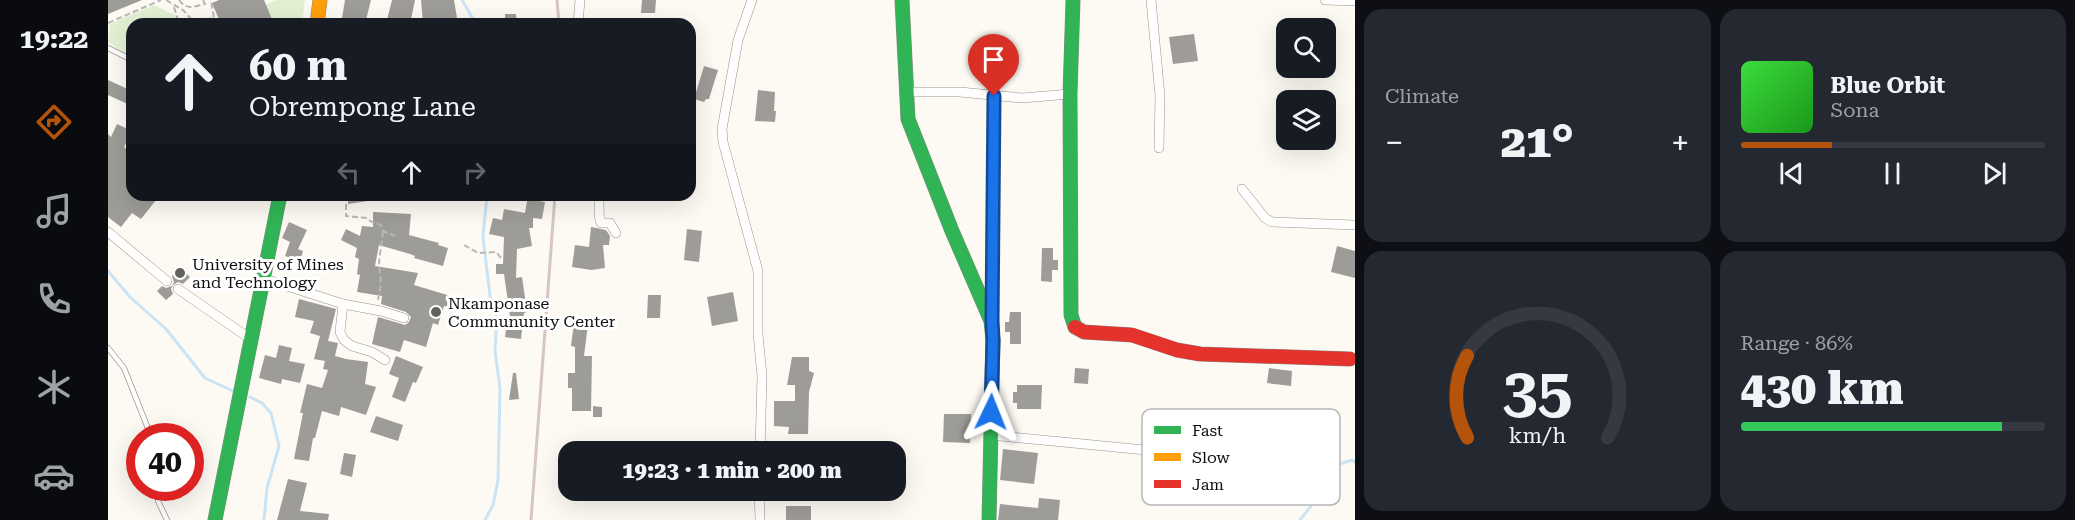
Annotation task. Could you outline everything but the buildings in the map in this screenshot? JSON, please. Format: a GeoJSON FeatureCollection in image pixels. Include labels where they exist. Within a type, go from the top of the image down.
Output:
{"type":"FeatureCollection","features":[{"type":"Feature","properties":{"kind":"street"},"geometry":{"type":"LineString","coordinates":[[318,18],[320,0]]}},
{"type":"Feature","properties":{"kind":"street"},"geometry":{"type":"LineString","coordinates":[[578,18],[580,0]]}},
{"type":"Feature","properties":{"kind":"street"},"geometry":{"type":"LineString","coordinates":[[752,0],[738,40],[722,129],[723,142],[758,271],[758,334],[762,376],[760,441]]}},
{"type":"Feature","properties":{"kind":"street"},"geometry":{"type":"LineString","coordinates":[[902,0],[908,119],[952,231],[992,321]]}},
{"type":"Feature","properties":{"kind":"street"},"geometry":{"type":"LineString","coordinates":[[1073,0],[1070,94],[1071,315],[1072,322],[1078,330],[1132,335],[1177,350],[1200,354],[1350,359]]}},
{"type":"Feature","properties":{"kind":"street"},"geometry":{"type":"LineString","coordinates":[[1151,0],[1160,96],[1158,148]]}},
{"type":"Feature","properties":{"kind":"street"},"geometry":{"type":"LineString","coordinates":[[1324,0],[1355,1]]}},
{"type":"Feature","properties":{"kind":"street"},"geometry":{"type":"LineString","coordinates":[[906,92],[960,92],[1031,98],[1070,94]]}},
{"type":"Feature","properties":{"kind":"street"},"geometry":{"type":"LineString","coordinates":[[989,520],[993,340],[994,96]]}},
{"type":"Feature","properties":{"kind":"street"},"geometry":{"type":"LineString","coordinates":[[1242,189],[1265,218],[1272,222],[1355,225]]}},
{"type":"Feature","properties":{"kind":"street"},"geometry":{"type":"LineString","coordinates":[[215,520],[279,201]]}},
{"type":"Feature","properties":{"kind":"street"},"geometry":{"type":"LineString","coordinates":[[600,201],[599,219],[601,223],[610,223],[614,226],[616,233]]}},
{"type":"Feature","properties":{"kind":"street"},"geometry":{"type":"LineString","coordinates":[[108,232],[167,281]]}},
{"type":"Feature","properties":{"kind":"street"},"geometry":{"type":"LineString","coordinates":[[262,278],[343,304],[404,318]]}},
{"type":"Feature","properties":{"kind":"street"},"geometry":{"type":"LineString","coordinates":[[178,289],[252,340]]}},
{"type":"Feature","properties":{"kind":"street"},"geometry":{"type":"LineString","coordinates":[[343,304],[340,332],[344,340],[352,346],[372,352],[385,360]]}},
{"type":"Feature","properties":{"kind":"street"},"geometry":{"type":"LineString","coordinates":[[990,435],[1142,450]]}},
{"type":"Feature","properties":{"kind":"street"},"geometry":{"type":"LineString","coordinates":[[759,501],[760,520]]}},
{"type":"Feature","properties":{"kind":"lane"},"geometry":{"type":"LineString","coordinates":[[108,48],[126,57]]}},
{"type":"Feature","properties":{"kind":"lane"},"geometry":{"type":"LineString","coordinates":[[108,348],[124,368],[146,423]]}},
{"type":"Feature","properties":{"kind":"lane"},"geometry":{"type":"LineString","coordinates":[[159,501],[167,520]]}},
{"type":"Feature","properties":{"kind":"path"},"geometry":{"type":"LineString","coordinates":[[108,23],[161,0]]}},
{"type":"Feature","properties":{"kind":"path"},"geometry":{"type":"LineString","coordinates":[[166,0],[183,10],[190,18]]}},
{"type":"Feature","properties":{"kind":"path"},"geometry":{"type":"LineString","coordinates":[[179,0],[182,5],[189,8],[205,4],[203,0]]}},
{"type":"Feature","properties":{"kind":"path"},"geometry":{"type":"LineString","coordinates":[[211,0],[214,18]]}},
{"type":"Feature","properties":{"kind":"path"},"geometry":{"type":"LineString","coordinates":[[173,5],[177,18]]}},
{"type":"Feature","properties":{"kind":"path"},"geometry":{"type":"LineString","coordinates":[[346,201],[346,216],[367,218],[381,225],[383,231],[379,262],[381,284],[376,310]]}},
{"type":"Feature","properties":{"kind":"path"},"geometry":{"type":"LineString","coordinates":[[383,231],[395,236]]}},
{"type":"Feature","properties":{"kind":"path"},"geometry":{"type":"LineString","coordinates":[[464,245],[478,254],[496,252],[501,258]]}},
{"type":"Feature","properties":{"kind":"green space"},"geometry":{"type":"Polygon","coordinates":[[[276,0],[305,0],[303,18],[272,18],[271,16],[233,18],[276,0]]]}},
{"type":"Feature","properties":{"kind":"green space"},"geometry":{"type":"Polygon","coordinates":[[[154,5],[181,18],[126,18],[126,54],[108,42],[110,24],[154,5]]]}},
{"type":"Feature","properties":{"kind":"waterway"},"geometry":{"type":"LineString","coordinates":[[462,0],[472,18]]}},
{"type":"Feature","properties":{"kind":"waterway"},"geometry":{"type":"LineString","coordinates":[[485,520],[493,505],[498,480],[500,388],[495,351],[497,317],[490,296],[483,237],[486,201]]}},
{"type":"Feature","properties":{"kind":"waterway"},"geometry":{"type":"LineString","coordinates":[[108,271],[130,297],[166,329],[205,378],[235,392]]}},
{"type":"Feature","properties":{"kind":"waterway"},"geometry":{"type":"LineString","coordinates":[[250,397],[262,403],[271,413],[279,446],[267,488],[264,520]]}},
{"type":"Feature","properties":{"kind":"waterway"},"geometry":{"type":"LineString","coordinates":[[1340,464],[1352,460],[1355,462]]}},
{"type":"Feature","properties":{"kind":"waterway"},"geometry":{"type":"LineString","coordinates":[[1300,520],[1312,505]]}},
{"type":"Feature","properties":{"kind":"railway"},"geometry":{"type":"LineString","coordinates":[[557,0],[558,18]]}},
{"type":"Feature","properties":{"kind":"railway"},"geometry":{"type":"LineString","coordinates":[[531,520],[555,201]]}},
{"type":"Feature","properties":{"kind":"traffic: fast"},"geometry":{"type":"LineString","coordinates":[[902,0],[908,119],[952,231],[991,321],[993,340],[989,520]]}},
{"type":"Feature","properties":{"kind":"traffic: fast"},"geometry":{"type":"LineString","coordinates":[[1073,0],[1070,94],[1071,315],[1075,327]]}},
{"type":"Feature","properties":{"kind":"traffic: fast"},"geometry":{"type":"LineString","coordinates":[[215,520],[279,201]]}},
{"type":"Feature","properties":{"kind":"traffic: slow"},"geometry":{"type":"LineString","coordinates":[[318,18],[320,0]]}},
{"type":"Feature","properties":{"kind":"traffic: jam"},"geometry":{"type":"LineString","coordinates":[[1075,327],[1084,332],[1132,335],[1177,350],[1200,354],[1350,359]]}},
{"type":"Feature","properties":{"kind":"place","name":"University of Mines and Technology"},"geometry":{"type":"Point","coordinates":[180,273]}},
{"type":"Feature","properties":{"kind":"place","name":"Nkamponase Commununity Center"},"geometry":{"type":"Point","coordinates":[436,312]}},
{"type":"Feature","properties":{"kind":"route"},"geometry":{"type":"LineString","coordinates":[[991,412],[994,96]]}}]}
